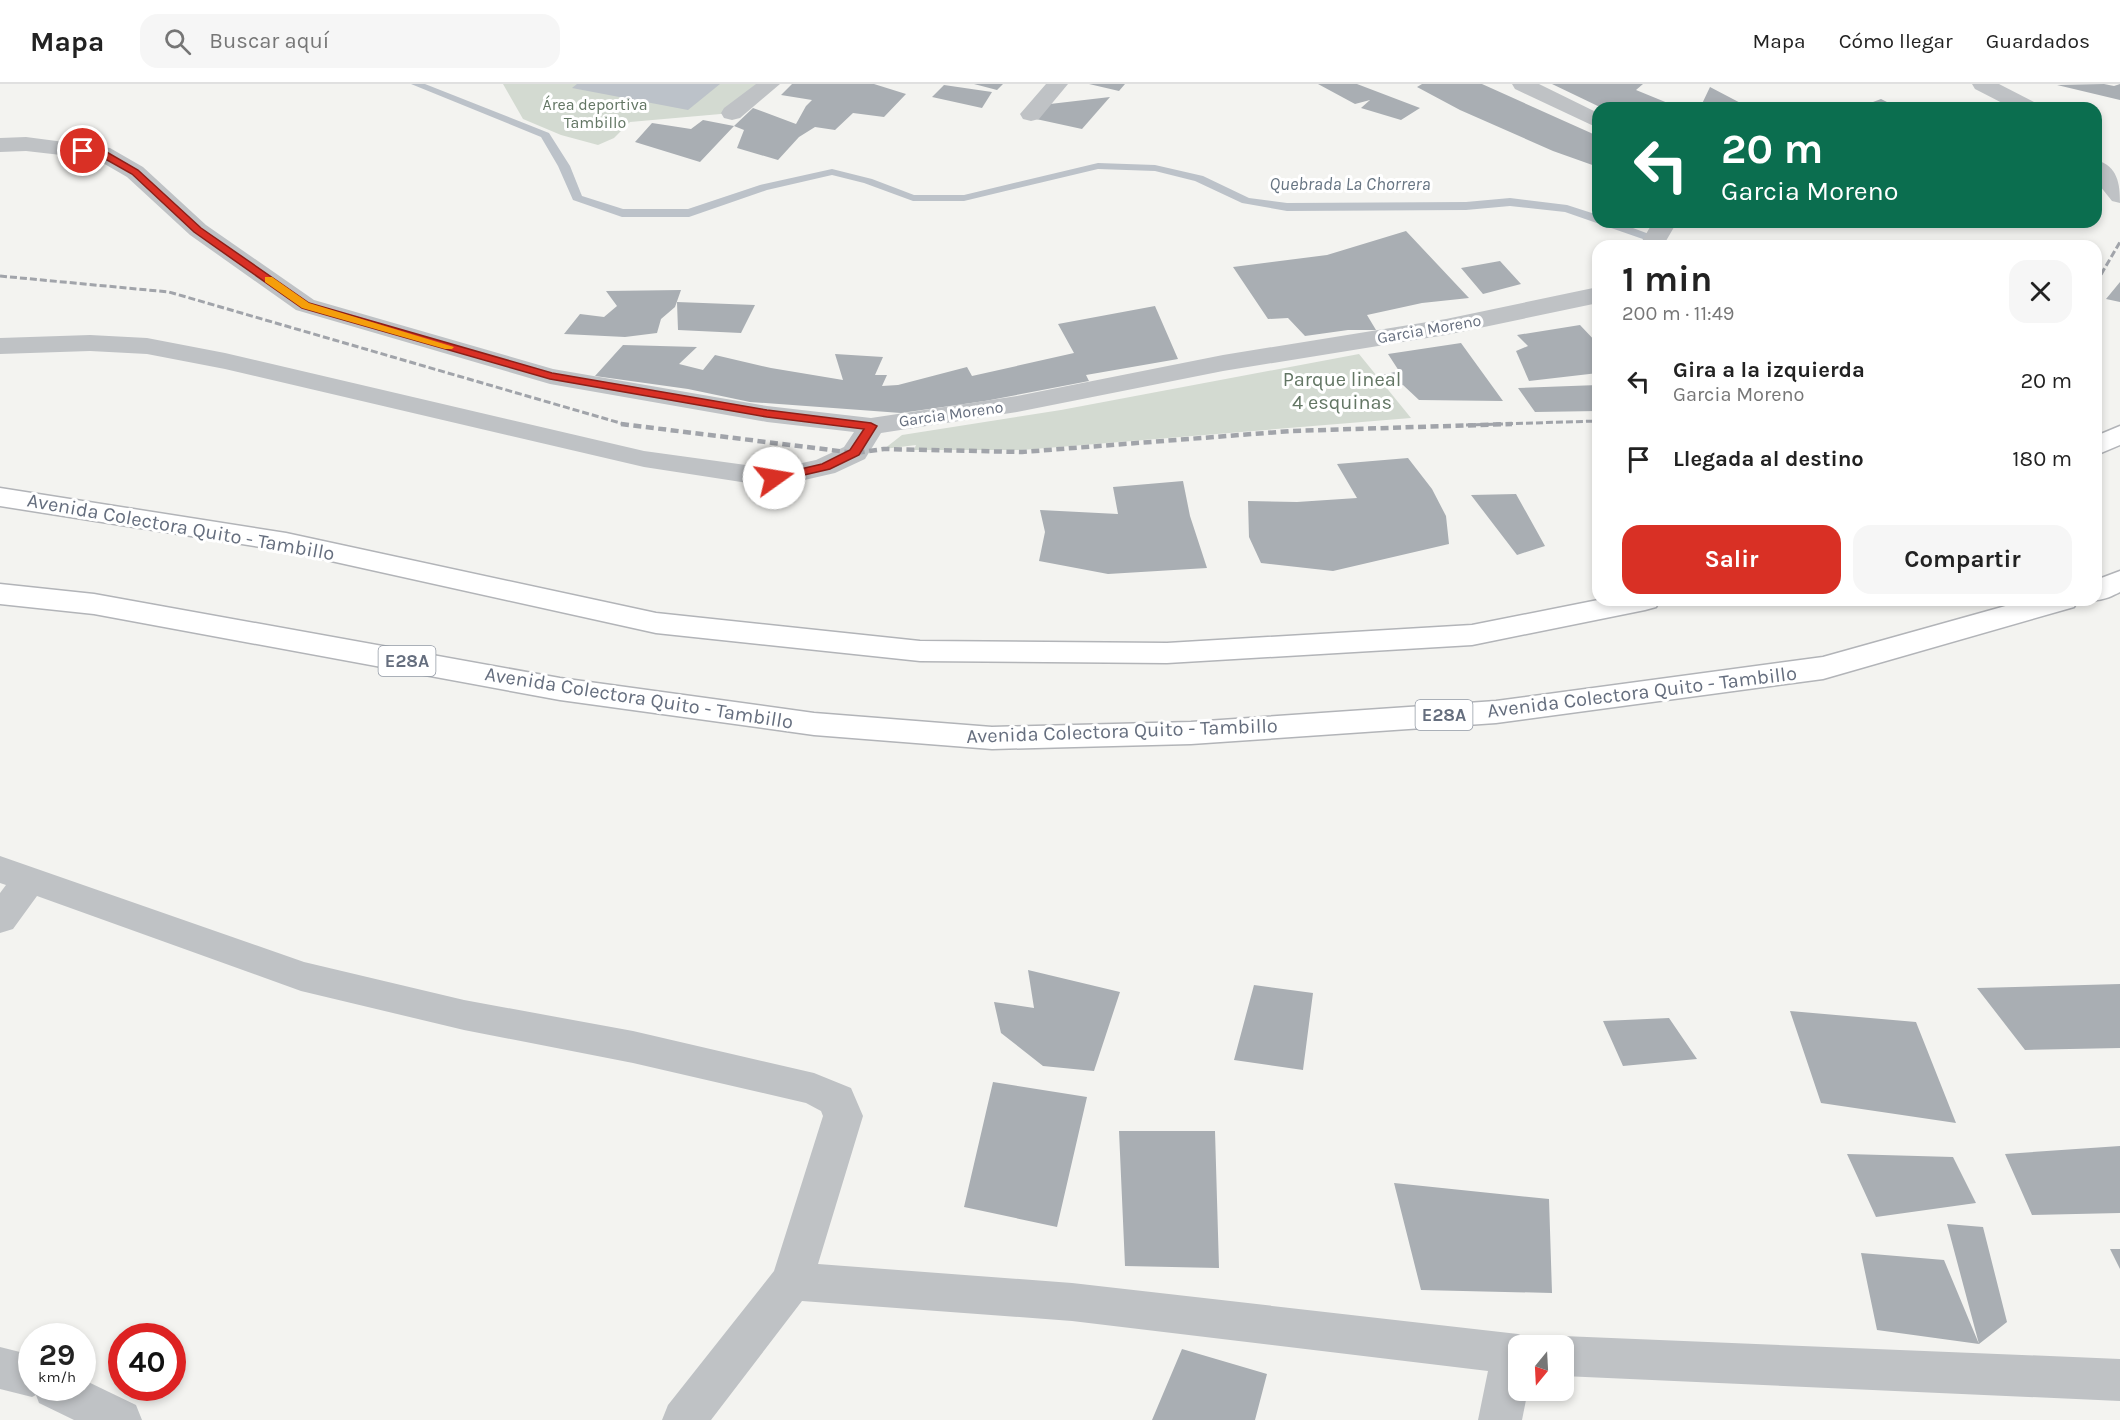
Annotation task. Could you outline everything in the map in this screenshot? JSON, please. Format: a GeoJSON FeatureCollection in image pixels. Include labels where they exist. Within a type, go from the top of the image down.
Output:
{"type":"FeatureCollection","features":[{"type":"Feature","properties":{"kind":"highway"},"geometry":{"type":"LineString","coordinates":[[2102,444],[2120,434]]}},
{"type":"Feature","properties":{"kind":"highway","name":"Avenida Colectora Quito - Tambillo"},"geometry":{"type":"LineString","coordinates":[[0,497],[286,542],[656,624],[920,651],[1167,653],[1472,635],[1616,606]]}},
{"type":"Feature","properties":{"kind":"highway"},"geometry":{"type":"LineString","coordinates":[[2102,588],[2120,581]]}},
{"type":"Feature","properties":{"kind":"highway","name":"Avenida Colectora Quito - Tambillo"},"geometry":{"type":"LineString","coordinates":[[0,594],[94,604],[560,689],[814,724],[992,738],[1191,733],[1496,712],[1822,668],[2042,606]]}},
{"type":"Feature","properties":{"kind":"street"},"geometry":{"type":"LineString","coordinates":[[732,113],[769,84]]}},
{"type":"Feature","properties":{"kind":"street"},"geometry":{"type":"LineString","coordinates":[[1031,114],[1057,84]]}},
{"type":"Feature","properties":{"kind":"street"},"geometry":{"type":"LineString","coordinates":[[1523,84],[1592,119]]}},
{"type":"Feature","properties":{"kind":"street"},"geometry":{"type":"LineString","coordinates":[[1983,84],[2017,102]]}},
{"type":"Feature","properties":{"kind":"street","name":"Garcia Moreno"},"geometry":{"type":"LineString","coordinates":[[0,146],[26,144],[102,153],[135,172],[198,230],[305,305],[550,376],[767,414],[871,426],[1017,404],[1222,363],[1446,327],[1592,296]]}},
{"type":"Feature","properties":{"kind":"street"},"geometry":{"type":"LineString","coordinates":[[2102,174],[2120,196]]}},
{"type":"Feature","properties":{"kind":"street"},"geometry":{"type":"LineString","coordinates":[[0,346],[90,343],[147,346],[225,361],[644,459],[774,478],[825,467],[855,453],[871,426]]}},
{"type":"Feature","properties":{"kind":"street"},"geometry":{"type":"LineString","coordinates":[[0,920],[15,874],[301,976],[464,1015],[633,1047],[813,1089],[837,1100],[843,1116],[792,1281],[684,1420]]}},
{"type":"Feature","properties":{"kind":"street"},"geometry":{"type":"LineString","coordinates":[[792,1281],[1072,1302],[1508,1353]]}},
{"type":"Feature","properties":{"kind":"street"},"geometry":{"type":"LineString","coordinates":[[1574,1356],[2120,1380]]}},
{"type":"Feature","properties":{"kind":"street"},"geometry":{"type":"LineString","coordinates":[[0,1368],[18,1372]]}},
{"type":"Feature","properties":{"kind":"street"},"geometry":{"type":"LineString","coordinates":[[1500,1420],[1508,1387]]}},
{"type":"Feature","properties":{"kind":"street"},"geometry":{"type":"LineString","coordinates":[[81,1401],[120,1420]]}},
{"type":"Feature","properties":{"kind":"green space","name":"Área deportiva Tambillo"},"geometry":{"type":"Polygon","coordinates":[[[503,84],[769,84],[732,113],[630,122],[614,138],[598,145],[561,135],[523,119],[503,84]]]}},
{"type":"Feature","properties":{"kind":"green space","name":"Parque lineal 4 esquinas"},"geometry":{"type":"Polygon","coordinates":[[[1359,354],[1411,418],[1022,450],[914,450],[916,445],[884,449],[902,435],[1061,410],[1359,354]]]}},
{"type":"Feature","properties":{"kind":"shaded area"},"geometry":{"type":"Polygon","coordinates":[[[577,84],[720,84],[688,110],[572,88],[577,84]]]}},
{"type":"Feature","properties":{"kind":"building"},"geometry":{"type":"Polygon","coordinates":[[[792,84],[874,84],[906,94],[884,117],[853,113],[835,130],[815,127],[799,137],[778,160],[737,148],[744,130],[734,126],[753,108],[796,124],[812,100],[781,95],[792,84]]]}},
{"type":"Feature","properties":{"kind":"building"},"geometry":{"type":"Polygon","coordinates":[[[974,84],[1003,84],[997,90],[974,84]]]}},
{"type":"Feature","properties":{"kind":"building"},"geometry":{"type":"Polygon","coordinates":[[[1089,84],[1125,84],[1119,91],[1089,84]]]}},
{"type":"Feature","properties":{"kind":"building"},"geometry":{"type":"Polygon","coordinates":[[[1318,84],[1357,84],[1420,108],[1401,120],[1361,108],[1370,100],[1355,104],[1318,84]]]}},
{"type":"Feature","properties":{"kind":"building"},"geometry":{"type":"Polygon","coordinates":[[[1422,84],[1482,84],[1592,134],[1592,165],[1553,151],[1460,110],[1417,87],[1422,84]]]}},
{"type":"Feature","properties":{"kind":"building"},"geometry":{"type":"Polygon","coordinates":[[[1552,84],[1643,84],[1636,90],[1665,102],[1592,102],[1552,84]]]}},
{"type":"Feature","properties":{"kind":"building"},"geometry":{"type":"Polygon","coordinates":[[[2104,84],[2114,86],[2120,84],[2120,100],[2057,85],[2104,84]]]}},
{"type":"Feature","properties":{"kind":"building"},"geometry":{"type":"Polygon","coordinates":[[[944,85],[992,92],[982,108],[932,97],[944,85]]]}},
{"type":"Feature","properties":{"kind":"building"},"geometry":{"type":"Polygon","coordinates":[[[1710,87],[1739,102],[1703,102],[1710,87]]]}},
{"type":"Feature","properties":{"kind":"building"},"geometry":{"type":"Polygon","coordinates":[[[1110,97],[1082,129],[1036,119],[1050,104],[1110,97]]]}},
{"type":"Feature","properties":{"kind":"building"},"geometry":{"type":"Polygon","coordinates":[[[703,120],[734,126],[700,162],[635,142],[652,123],[691,129],[703,120]]]}},
{"type":"Feature","properties":{"kind":"building"},"geometry":{"type":"Polygon","coordinates":[[[1406,231],[1469,298],[1422,303],[1367,315],[1376,330],[1348,330],[1305,336],[1288,318],[1268,319],[1233,267],[1327,255],[1406,231]]]}},
{"type":"Feature","properties":{"kind":"building"},"geometry":{"type":"Polygon","coordinates":[[[1500,261],[1521,284],[1483,294],[1461,268],[1500,261]]]}},
{"type":"Feature","properties":{"kind":"building"},"geometry":{"type":"Polygon","coordinates":[[[2120,282],[2120,302],[2106,299],[2120,282]]]}},
{"type":"Feature","properties":{"kind":"building"},"geometry":{"type":"Polygon","coordinates":[[[681,290],[675,307],[661,319],[657,333],[625,337],[564,334],[580,314],[604,317],[617,306],[606,291],[681,290]]]}},
{"type":"Feature","properties":{"kind":"building"},"geometry":{"type":"Polygon","coordinates":[[[677,302],[755,305],[741,333],[678,330],[677,302]]]}},
{"type":"Feature","properties":{"kind":"building"},"geometry":{"type":"Polygon","coordinates":[[[1155,306],[1178,359],[1086,375],[1089,381],[985,401],[901,413],[750,402],[688,389],[595,376],[623,345],[697,347],[679,364],[703,370],[715,355],[771,368],[843,380],[835,354],[883,357],[875,375],[887,375],[882,386],[898,385],[967,367],[972,376],[1074,353],[1058,324],[1155,306]]]}},
{"type":"Feature","properties":{"kind":"building"},"geometry":{"type":"Polygon","coordinates":[[[1580,325],[1592,338],[1592,374],[1529,381],[1516,351],[1528,346],[1517,335],[1580,325]]]}},
{"type":"Feature","properties":{"kind":"building"},"geometry":{"type":"Polygon","coordinates":[[[1461,343],[1503,401],[1419,400],[1403,385],[1391,388],[1378,376],[1399,371],[1388,354],[1461,343]]]}},
{"type":"Feature","properties":{"kind":"building"},"geometry":{"type":"Polygon","coordinates":[[[1592,385],[1592,411],[1535,412],[1518,388],[1592,385]]]}},
{"type":"Feature","properties":{"kind":"building"},"geometry":{"type":"Polygon","coordinates":[[[1408,458],[1432,489],[1446,516],[1449,544],[1333,571],[1261,563],[1249,537],[1248,501],[1297,502],[1357,498],[1337,464],[1408,458]]]}},
{"type":"Feature","properties":{"kind":"building"},"geometry":{"type":"Polygon","coordinates":[[[1183,481],[1190,516],[1207,568],[1108,574],[1039,561],[1045,532],[1040,510],[1118,514],[1113,487],[1183,481]]]}},
{"type":"Feature","properties":{"kind":"building"},"geometry":{"type":"Polygon","coordinates":[[[1516,494],[1545,546],[1517,555],[1471,495],[1516,494]]]}},
{"type":"Feature","properties":{"kind":"building"},"geometry":{"type":"Polygon","coordinates":[[[1028,970],[1120,992],[1094,1071],[1043,1066],[1001,1033],[994,1002],[1034,1008],[1028,970]]]}},
{"type":"Feature","properties":{"kind":"building"},"geometry":{"type":"Polygon","coordinates":[[[2120,984],[2120,1048],[2025,1050],[1977,988],[2120,984]]]}},
{"type":"Feature","properties":{"kind":"building"},"geometry":{"type":"Polygon","coordinates":[[[1254,985],[1313,993],[1303,1070],[1234,1060],[1254,985]]]}},
{"type":"Feature","properties":{"kind":"building"},"geometry":{"type":"Polygon","coordinates":[[[1790,1011],[1916,1022],[1956,1123],[1821,1103],[1790,1011]]]}},
{"type":"Feature","properties":{"kind":"building"},"geometry":{"type":"Polygon","coordinates":[[[1669,1018],[1697,1059],[1623,1066],[1603,1021],[1669,1018]]]}},
{"type":"Feature","properties":{"kind":"building"},"geometry":{"type":"Polygon","coordinates":[[[993,1082],[1087,1097],[1057,1227],[964,1207],[993,1082]]]}},
{"type":"Feature","properties":{"kind":"building"},"geometry":{"type":"Polygon","coordinates":[[[1119,1131],[1215,1131],[1219,1268],[1125,1266],[1119,1131]]]}},
{"type":"Feature","properties":{"kind":"building"},"geometry":{"type":"Polygon","coordinates":[[[2120,1146],[2120,1213],[2032,1215],[2005,1154],[2120,1146]]]}},
{"type":"Feature","properties":{"kind":"building"},"geometry":{"type":"Polygon","coordinates":[[[1847,1154],[1953,1157],[1976,1203],[1876,1217],[1847,1154]]]}},
{"type":"Feature","properties":{"kind":"building"},"geometry":{"type":"Polygon","coordinates":[[[1394,1183],[1549,1199],[1552,1293],[1421,1290],[1394,1183]]]}},
{"type":"Feature","properties":{"kind":"building"},"geometry":{"type":"Polygon","coordinates":[[[1947,1224],[1983,1227],[2007,1322],[1979,1344],[1947,1224]]]}},
{"type":"Feature","properties":{"kind":"building"},"geometry":{"type":"Polygon","coordinates":[[[2110,1249],[2120,1249],[2120,1269],[2110,1249]]]}},
{"type":"Feature","properties":{"kind":"building"},"geometry":{"type":"Polygon","coordinates":[[[1861,1253],[1944,1260],[1979,1344],[1877,1330],[1861,1253]]]}},
{"type":"Feature","properties":{"kind":"building"},"geometry":{"type":"Polygon","coordinates":[[[1182,1349],[1267,1374],[1255,1420],[1152,1420],[1182,1349]]]}},
{"type":"Feature","properties":{"kind":"waterway","name":"Quebrada La Chorrera"},"geometry":{"type":"LineString","coordinates":[[416,84],[545,135],[564,166],[577,198],[622,213],[689,213],[764,187],[832,172],[868,181],[913,198],[964,198],[1098,166],[1155,168],[1199,178],[1246,201],[1287,207],[1466,206],[1510,202],[1567,209],[1592,217]]}},
{"type":"Feature","properties":{"kind":"waterway","name":"Quebrada La Chorrera"},"geometry":{"type":"LineString","coordinates":[[1622,228],[1658,240]]}},
{"type":"Feature","properties":{"kind":"railway"},"geometry":{"type":"LineString","coordinates":[[2102,273],[2120,242]]}},
{"type":"Feature","properties":{"kind":"railway"},"geometry":{"type":"LineString","coordinates":[[0,276],[169,292],[625,425]]}},
{"type":"Feature","properties":{"kind":"railway"},"geometry":{"type":"LineString","coordinates":[[1466,425],[1592,421]]}},
{"type":"Feature","properties":{"kind":"railway"},"geometry":{"type":"LineString","coordinates":[[621,424],[625,425]]}},
{"type":"Feature","properties":{"kind":"railway"},"geometry":{"type":"LineString","coordinates":[[625,425],[855,453],[884,449],[1022,452],[1291,431],[1512,424]]}},
{"type":"Feature","properties":{"kind":"slow traffic"},"geometry":{"type":"LineString","coordinates":[[269,280],[305,305],[449,347]]}},
{"type":"Feature","properties":{"kind":"route"},"geometry":{"type":"LineString","coordinates":[[83,151],[102,153],[135,172],[198,230],[305,305],[550,376],[767,414],[871,426],[855,453],[825,467],[774,478]]}}]}
